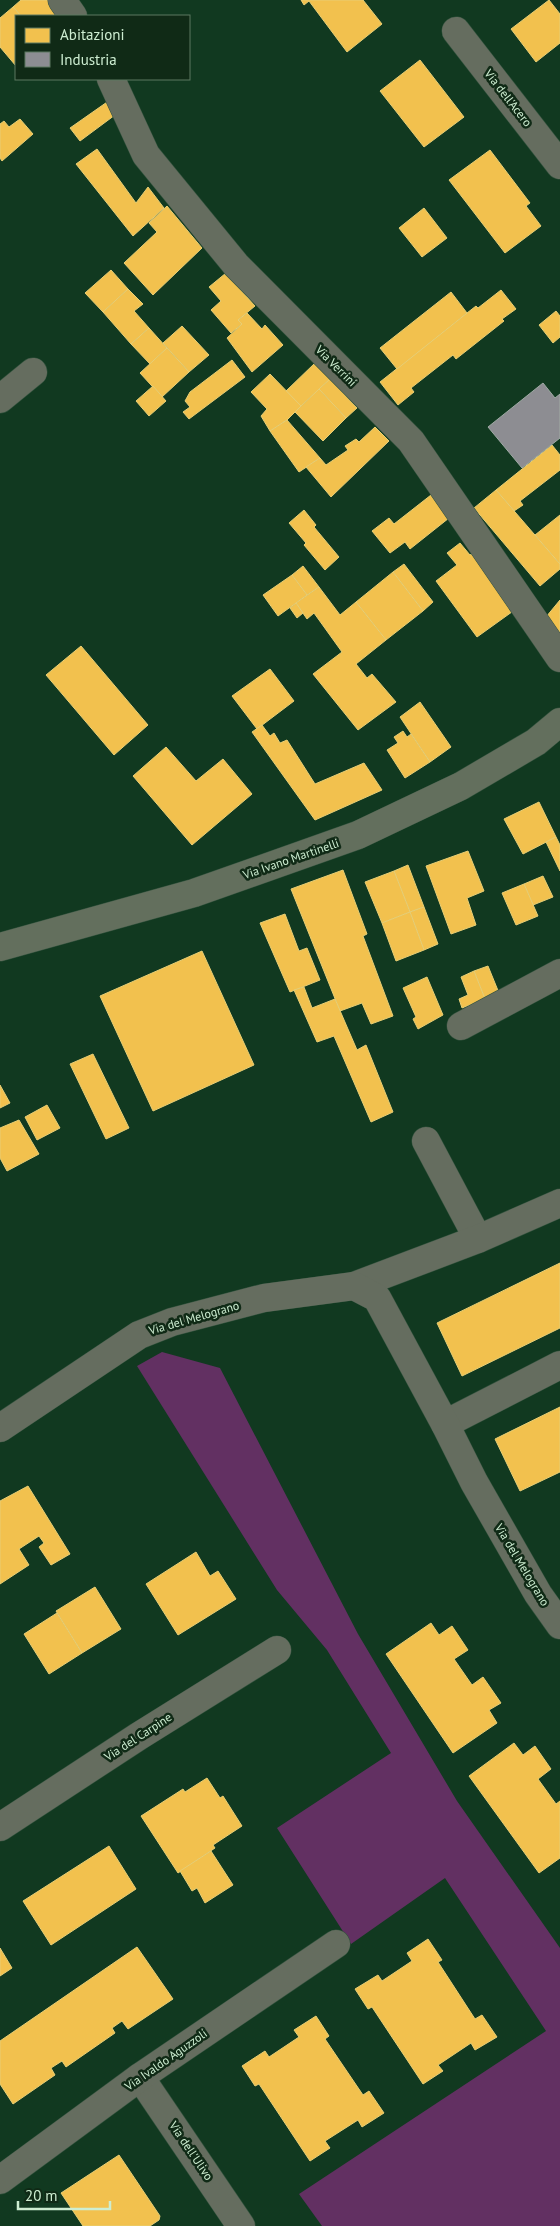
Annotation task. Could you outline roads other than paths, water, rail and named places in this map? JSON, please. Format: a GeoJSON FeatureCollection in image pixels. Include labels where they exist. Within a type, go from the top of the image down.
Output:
{"type":"FeatureCollection","features":[{"type":"Feature","properties":{"kind":"street"},"geometry":{"type":"LineString","coordinates":[[62,0],[72,15]]}},
{"type":"Feature","properties":{"kind":"street","name":"Via dell'Acero"},"geometry":{"type":"LineString","coordinates":[[456,31],[560,165]]}},
{"type":"Feature","properties":{"kind":"street","name":"Via Verrini"},"geometry":{"type":"LineString","coordinates":[[111,80],[146,156],[236,265],[411,441],[560,658]]}},
{"type":"Feature","properties":{"kind":"street"},"geometry":{"type":"LineString","coordinates":[[0,399],[33,372]]}},
{"type":"Feature","properties":{"kind":"street","name":"Via Ivano Martinelli"},"geometry":{"type":"LineString","coordinates":[[0,947],[194,893],[358,835],[461,786],[536,742],[560,722]]}},
{"type":"Feature","properties":{"kind":"street"},"geometry":{"type":"LineString","coordinates":[[461,1026],[560,973]]}},
{"type":"Feature","properties":{"kind":"street"},"geometry":{"type":"LineString","coordinates":[[426,1141],[478,1239]]}},
{"type":"Feature","properties":{"kind":"street","name":"Via del Melograno"},"geometry":{"type":"LineString","coordinates":[[0,1428],[140,1334],[172,1322],[264,1298],[354,1286],[478,1239],[560,1203]]}},
{"type":"Feature","properties":{"kind":"street","name":"Via del Melograno"},"geometry":{"type":"LineString","coordinates":[[354,1286],[377,1298],[479,1491],[538,1594],[560,1625]]}},
{"type":"Feature","properties":{"kind":"street"},"geometry":{"type":"LineString","coordinates":[[445,1424],[560,1365]]}},
{"type":"Feature","properties":{"kind":"street","name":"Via del Carpine"},"geometry":{"type":"LineString","coordinates":[[0,1827],[139,1736],[277,1650]]}},
{"type":"Feature","properties":{"kind":"street","name":"Via Ivaldo Aguzzoli"},"geometry":{"type":"LineString","coordinates":[[0,2180],[140,2077],[336,1944]]}},
{"type":"Feature","properties":{"kind":"street","name":"Via dell'Ulivo"},"geometry":{"type":"LineString","coordinates":[[140,2077],[241,2226]]}}]}
